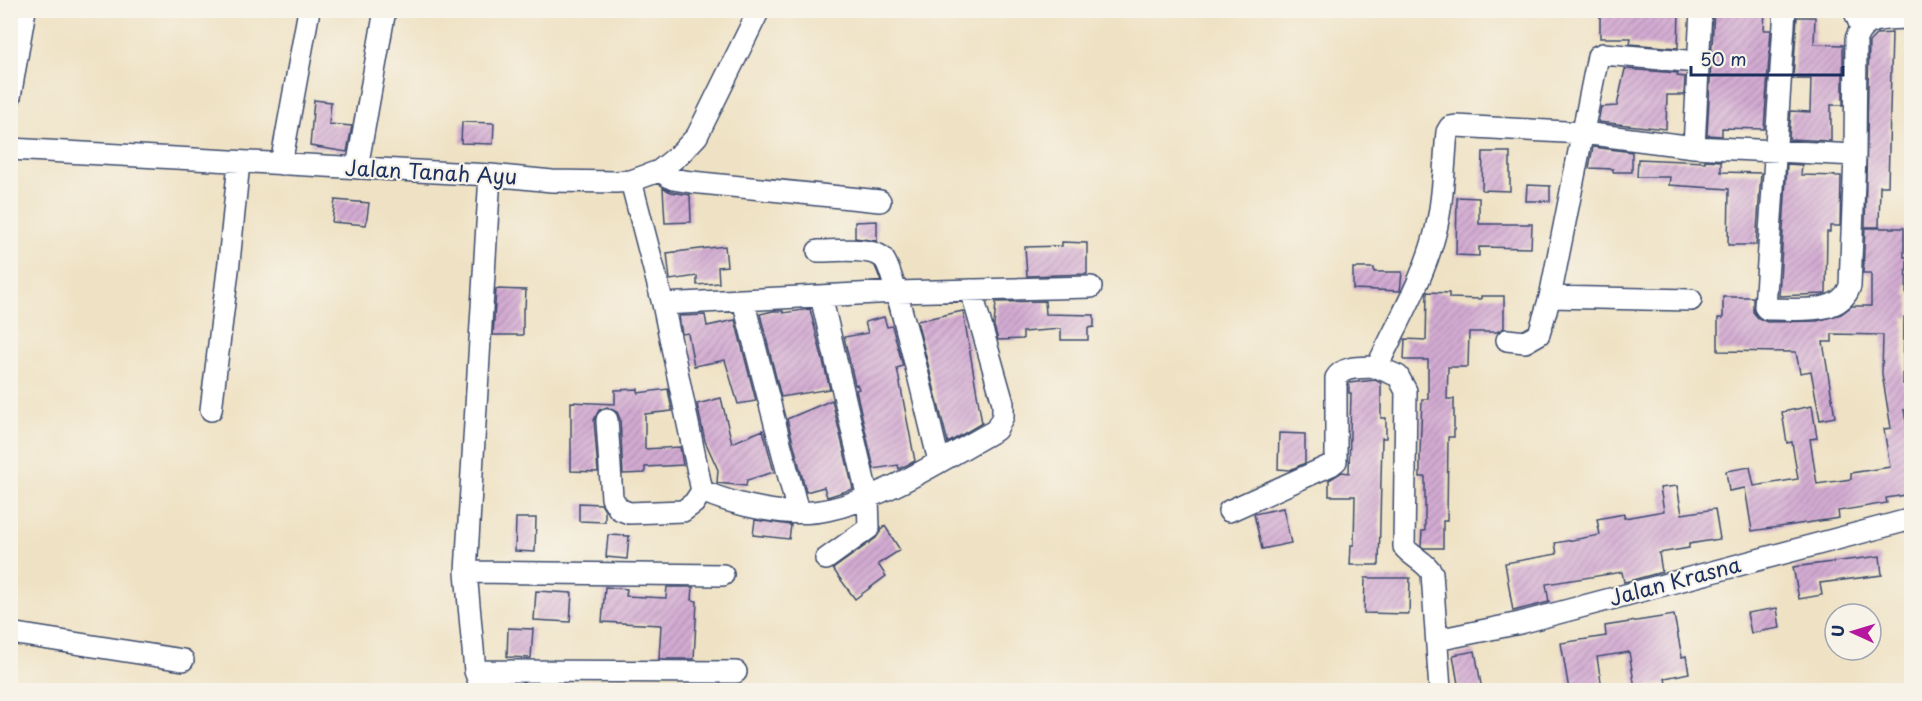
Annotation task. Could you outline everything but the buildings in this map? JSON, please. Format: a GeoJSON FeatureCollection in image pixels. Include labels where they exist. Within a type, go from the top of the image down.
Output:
{"type":"FeatureCollection","features":[{"type":"Feature","properties":{"kind":"street"},"geometry":{"type":"LineString","coordinates":[[10,97],[25,10]]}},
{"type":"Feature","properties":{"kind":"street"},"geometry":{"type":"LineString","coordinates":[[281,165],[309,10]]}},
{"type":"Feature","properties":{"kind":"street"},"geometry":{"type":"LineString","coordinates":[[357,168],[385,10]]}},
{"type":"Feature","properties":{"kind":"street","name":"Jalan Tanah Ayu"},"geometry":{"type":"LineString","coordinates":[[10,149],[490,175],[552,181],[631,181],[658,171],[680,154],[697,136],[759,10]]}},
{"type":"Feature","properties":{"kind":"street"},"geometry":{"type":"LineString","coordinates":[[1694,147],[1701,10]]}},
{"type":"Feature","properties":{"kind":"street"},"geometry":{"type":"LineString","coordinates":[[1785,10],[1765,307],[1767,309],[1829,308],[1841,301],[1847,294],[1850,286],[1858,19],[1911,18]]}},
{"type":"Feature","properties":{"kind":"street"},"geometry":{"type":"LineString","coordinates":[[1507,340],[1525,342],[1539,334],[1550,297],[1598,56],[1603,54],[1698,62]]}},
{"type":"Feature","properties":{"kind":"street"},"geometry":{"type":"LineString","coordinates":[[1377,367],[1427,256],[1437,226],[1449,129],[1456,126],[1583,133],[1694,147],[1855,155]]}},
{"type":"Feature","properties":{"kind":"street"},"geometry":{"type":"LineString","coordinates":[[211,410],[239,162]]}},
{"type":"Feature","properties":{"kind":"street"},"geometry":{"type":"LineString","coordinates":[[658,171],[673,178],[691,182],[880,201]]}},
{"type":"Feature","properties":{"kind":"street"},"geometry":{"type":"LineString","coordinates":[[490,175],[466,572],[478,681],[736,672]]}},
{"type":"Feature","properties":{"kind":"street"},"geometry":{"type":"LineString","coordinates":[[607,420],[612,498],[619,509],[629,513],[683,511],[694,503],[702,491],[663,304],[631,181]]}},
{"type":"Feature","properties":{"kind":"street"},"geometry":{"type":"LineString","coordinates":[[818,251],[866,252],[882,257],[886,261],[939,461]]}},
{"type":"Feature","properties":{"kind":"street"},"geometry":{"type":"LineString","coordinates":[[663,304],[896,292],[1091,287]]}},
{"type":"Feature","properties":{"kind":"street"},"geometry":{"type":"LineString","coordinates":[[702,491],[752,507],[798,512],[825,511],[868,498],[996,430],[1003,416],[1002,400],[971,290]]}},
{"type":"Feature","properties":{"kind":"street"},"geometry":{"type":"LineString","coordinates":[[821,296],[868,498],[869,528],[826,559]]}},
{"type":"Feature","properties":{"kind":"street"},"geometry":{"type":"LineString","coordinates":[[1550,297],[1691,300]]}},
{"type":"Feature","properties":{"kind":"street"},"geometry":{"type":"LineString","coordinates":[[742,300],[798,512]]}},
{"type":"Feature","properties":{"kind":"street"},"geometry":{"type":"LineString","coordinates":[[1229,512],[1334,463],[1337,457],[1336,378],[1339,373],[1350,368],[1377,367],[1398,376],[1406,391],[1404,547],[1429,567],[1432,573],[1440,690]]}},
{"type":"Feature","properties":{"kind":"street","name":"Jalan Krasna"},"geometry":{"type":"LineString","coordinates":[[1437,640],[1520,623],[1911,519]]}},
{"type":"Feature","properties":{"kind":"street"},"geometry":{"type":"LineString","coordinates":[[466,572],[723,575]]}},
{"type":"Feature","properties":{"kind":"street"},"geometry":{"type":"LineString","coordinates":[[10,633],[183,660]]}}]}
